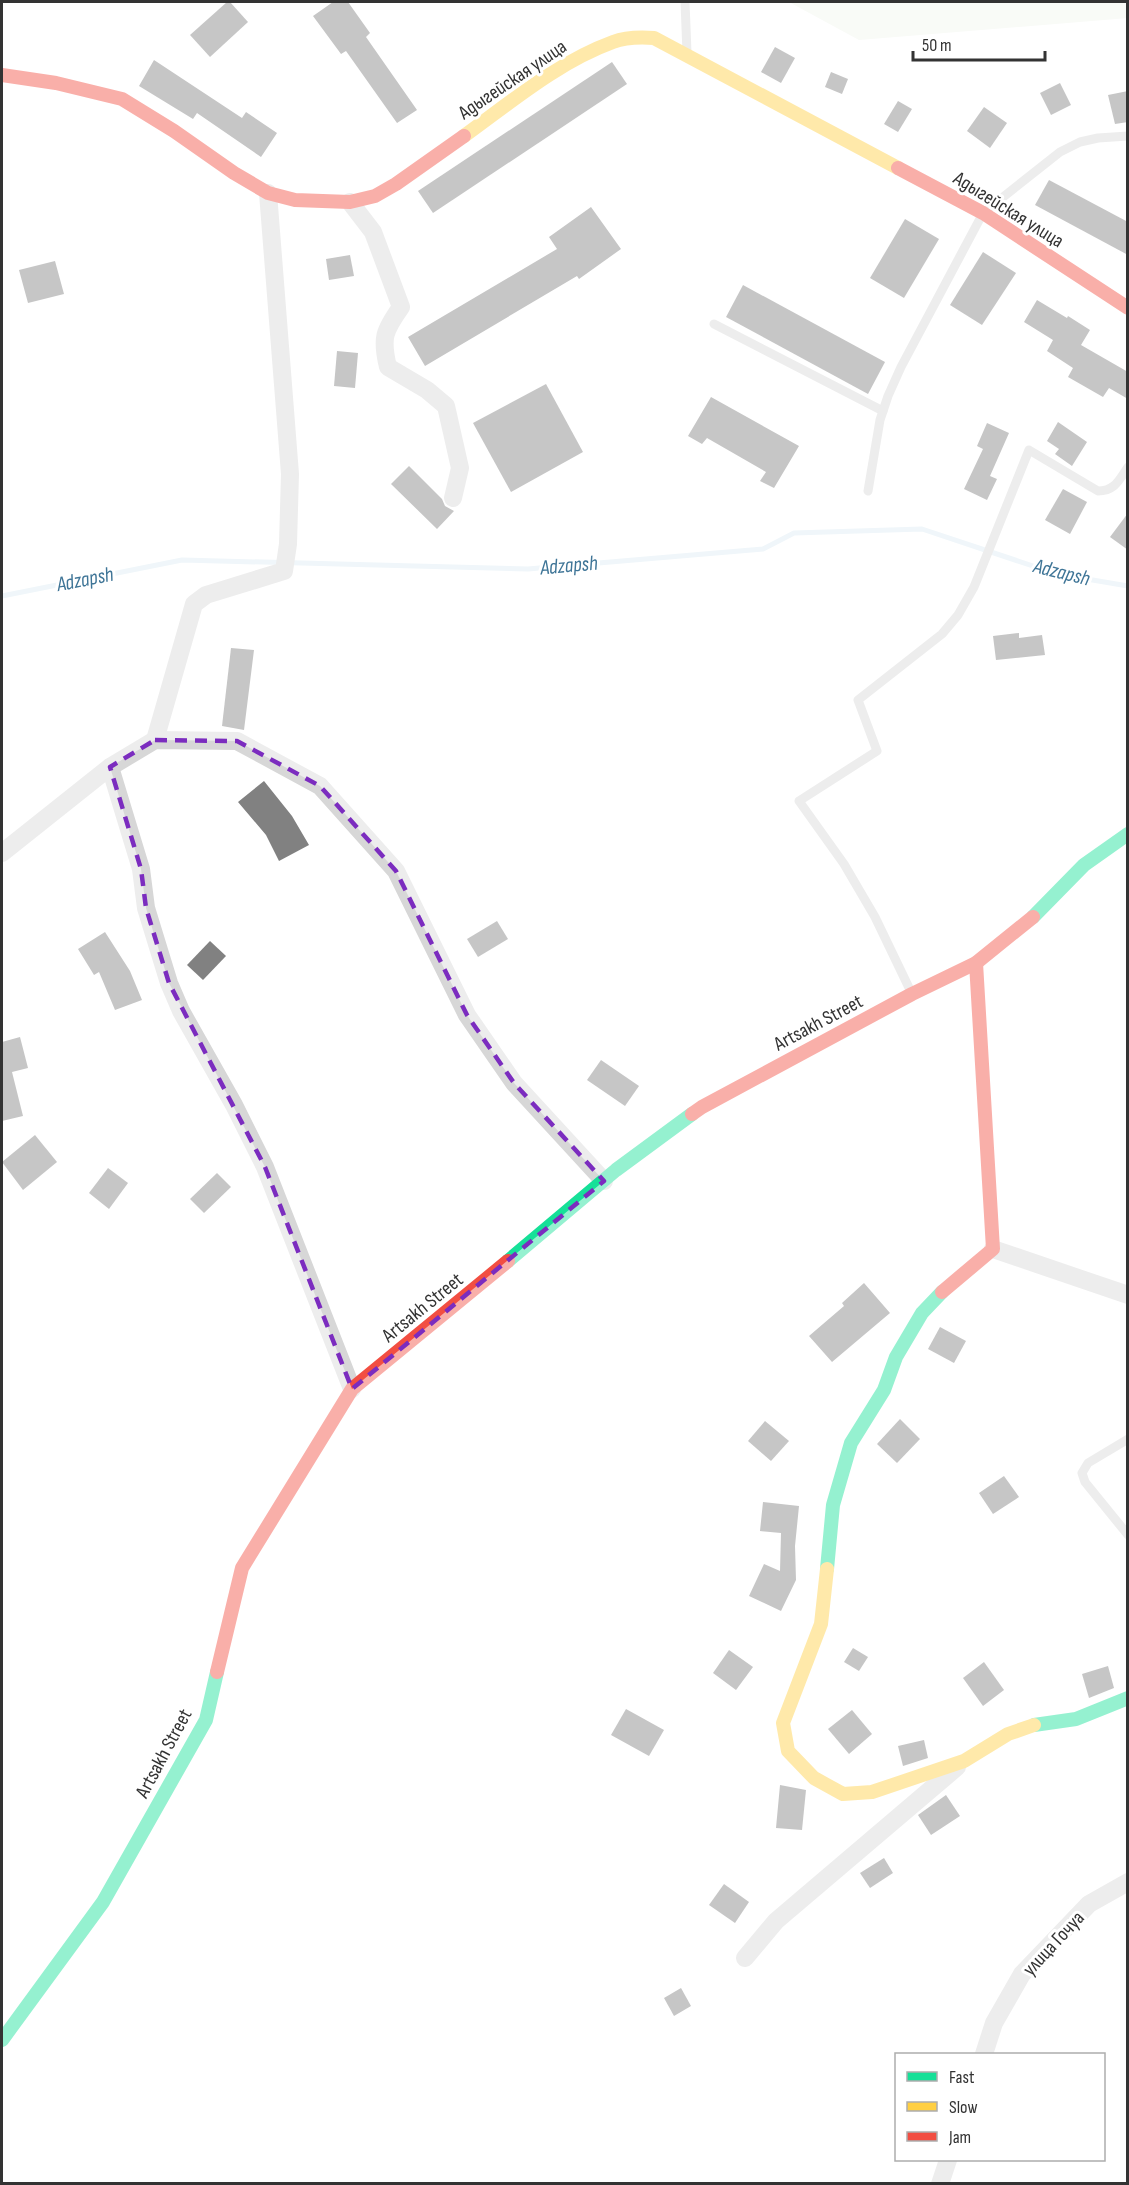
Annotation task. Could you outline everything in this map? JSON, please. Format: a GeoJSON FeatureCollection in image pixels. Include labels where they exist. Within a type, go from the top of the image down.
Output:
{"type":"FeatureCollection","features":[{"type":"Feature","properties":{"kind":"street","name":"Адыгейская улица"},"geometry":{"type":"LineString","coordinates":[[2,75],[56,83],[122,99],[268,193],[295,200],[350,202],[375,196],[396,184],[562,65],[614,41],[634,37],[654,38],[983,213],[1128,308]]}},
{"type":"Feature","properties":{"kind":"street"},"geometry":{"type":"LineString","coordinates":[[155,740],[194,604],[206,595],[284,572],[288,544],[290,474],[268,193]]}},
{"type":"Feature","properties":{"kind":"street"},"geometry":{"type":"LineString","coordinates":[[350,202],[373,232],[401,307],[391,321],[382,345],[388,367],[427,390],[446,406],[460,468],[453,498]]}},
{"type":"Feature","properties":{"kind":"street"},"geometry":{"type":"LineString","coordinates":[[2,853],[110,767],[155,740],[237,741],[320,786],[396,872],[467,1015],[514,1083],[604,1181]]}},
{"type":"Feature","properties":{"kind":"street"},"geometry":{"type":"LineString","coordinates":[[110,767],[141,869],[146,908],[169,983],[265,1167],[352,1389]]}},
{"type":"Feature","properties":{"kind":"street","name":"Artsakh Street"},"geometry":{"type":"LineString","coordinates":[[2,2040],[103,1902],[206,1720],[242,1568],[352,1389],[604,1181],[702,1107],[912,994],[976,963],[1025,925],[1084,865],[1128,834]]}},
{"type":"Feature","properties":{"kind":"street"},"geometry":{"type":"LineString","coordinates":[[976,963],[993,1249]]}},
{"type":"Feature","properties":{"kind":"street"},"geometry":{"type":"LineString","coordinates":[[993,1249],[1128,1295]]}},
{"type":"Feature","properties":{"kind":"street"},"geometry":{"type":"LineString","coordinates":[[964,1761],[872,1792],[843,1794],[814,1778],[788,1751],[783,1723],[821,1624],[833,1505],[851,1443],[885,1390],[896,1357],[922,1313],[951,1283],[993,1249]]}},
{"type":"Feature","properties":{"kind":"street"},"geometry":{"type":"LineString","coordinates":[[745,1958],[776,1921],[964,1761],[1008,1734],[1035,1725],[1076,1719],[1128,1698]]}},
{"type":"Feature","properties":{"kind":"street","name":"улица Гочуа"},"geometry":{"type":"LineString","coordinates":[[985,2053],[994,2023],[1022,1974],[1089,1904],[1128,1882]]}},
{"type":"Feature","properties":{"kind":"street"},"geometry":{"type":"LineString","coordinates":[[940,2184],[948,2161]]}},
{"type":"Feature","properties":{"kind":"lane"},"geometry":{"type":"LineString","coordinates":[[685,2],[687,55]]}},
{"type":"Feature","properties":{"kind":"lane"},"geometry":{"type":"LineString","coordinates":[[868,490],[883,411],[901,367],[983,213],[1060,152],[1080,142],[1128,136]]}},
{"type":"Feature","properties":{"kind":"lane"},"geometry":{"type":"LineString","coordinates":[[714,324],[883,411]]}},
{"type":"Feature","properties":{"kind":"lane"},"geometry":{"type":"LineString","coordinates":[[912,994],[860,890],[799,801],[878,751],[858,700],[942,634],[963,605],[984,563],[1029,450],[1098,491],[1107,491],[1115,486],[1128,467]]}},
{"type":"Feature","properties":{"kind":"lane"},"geometry":{"type":"LineString","coordinates":[[1128,1439],[1088,1463],[1082,1473],[1085,1482],[1128,1535]]}},
{"type":"Feature","properties":{"kind":"highlighted area"},"geometry":{"type":"Polygon","coordinates":[[[155,740],[237,741],[320,786],[396,871],[467,1015],[514,1083],[604,1181],[352,1389],[265,1167],[169,983],[146,908],[141,869],[110,767],[155,740]]]}},
{"type":"Feature","properties":{"kind":"shaded area"},"geometry":{"type":"Polygon","coordinates":[[[789,2],[1127,2],[1128,18],[859,40],[789,2]]]}},
{"type":"Feature","properties":{"kind":"building"},"geometry":{"type":"Polygon","coordinates":[[[227,2],[230,2],[248,22],[210,57],[190,35],[227,2]]]}},
{"type":"Feature","properties":{"kind":"building"},"geometry":{"type":"Polygon","coordinates":[[[333,2],[348,2],[370,33],[366,37],[417,110],[397,123],[346,51],[341,54],[313,16],[333,2]]]}},
{"type":"Feature","properties":{"kind":"building"},"geometry":{"type":"Polygon","coordinates":[[[775,47],[795,58],[781,83],[761,72],[775,47]]]}},
{"type":"Feature","properties":{"kind":"building"},"geometry":{"type":"Polygon","coordinates":[[[154,60],[242,118],[246,112],[277,133],[261,157],[197,113],[193,119],[139,86],[154,60]]]}},
{"type":"Feature","properties":{"kind":"building"},"geometry":{"type":"Polygon","coordinates":[[[612,62],[627,84],[433,213],[418,191],[612,62]]]}},
{"type":"Feature","properties":{"kind":"building"},"geometry":{"type":"Polygon","coordinates":[[[831,72],[848,79],[842,94],[825,87],[831,72]]]}},
{"type":"Feature","properties":{"kind":"building"},"geometry":{"type":"Polygon","coordinates":[[[1060,83],[1071,105],[1051,115],[1040,93],[1060,83]]]}},
{"type":"Feature","properties":{"kind":"building"},"geometry":{"type":"Polygon","coordinates":[[[1128,91],[1128,122],[1115,124],[1108,95],[1128,91]]]}},
{"type":"Feature","properties":{"kind":"building"},"geometry":{"type":"Polygon","coordinates":[[[898,101],[912,109],[898,132],[884,124],[898,101]]]}},
{"type":"Feature","properties":{"kind":"building"},"geometry":{"type":"Polygon","coordinates":[[[984,107],[1007,123],[990,148],[967,131],[984,107]]]}},
{"type":"Feature","properties":{"kind":"building"},"geometry":{"type":"Polygon","coordinates":[[[1049,180],[1128,222],[1128,255],[1035,205],[1049,180]]]}},
{"type":"Feature","properties":{"kind":"building"},"geometry":{"type":"Polygon","coordinates":[[[591,207],[621,249],[579,279],[577,276],[425,366],[408,337],[557,249],[549,237],[591,207]]]}},
{"type":"Feature","properties":{"kind":"building"},"geometry":{"type":"Polygon","coordinates":[[[905,219],[939,239],[904,298],[870,278],[905,219]]]}},
{"type":"Feature","properties":{"kind":"building"},"geometry":{"type":"Polygon","coordinates":[[[983,252],[1016,273],[982,325],[950,305],[983,252]]]}},
{"type":"Feature","properties":{"kind":"building"},"geometry":{"type":"Polygon","coordinates":[[[350,255],[354,276],[329,280],[326,259],[350,255]]]}},
{"type":"Feature","properties":{"kind":"building"},"geometry":{"type":"Polygon","coordinates":[[[55,261],[64,294],[28,303],[19,270],[55,261]]]}},
{"type":"Feature","properties":{"kind":"building"},"geometry":{"type":"Polygon","coordinates":[[[743,285],[885,362],[868,394],[726,317],[743,285]]]}},
{"type":"Feature","properties":{"kind":"building"},"geometry":{"type":"Polygon","coordinates":[[[1037,300],[1090,330],[1081,345],[1128,372],[1128,399],[1109,388],[1103,397],[1068,377],[1073,368],[1047,351],[1053,340],[1024,322],[1037,300]]]}},
{"type":"Feature","properties":{"kind":"building"},"geometry":{"type":"Polygon","coordinates":[[[337,351],[358,353],[355,388],[334,386],[337,351]]]}},
{"type":"Feature","properties":{"kind":"building"},"geometry":{"type":"Polygon","coordinates":[[[546,384],[583,452],[511,492],[473,423],[546,384]]]}},
{"type":"Feature","properties":{"kind":"building"},"geometry":{"type":"Polygon","coordinates":[[[711,397],[799,446],[774,488],[760,481],[766,472],[707,438],[702,444],[688,436],[711,397]]]}},
{"type":"Feature","properties":{"kind":"building"},"geometry":{"type":"Polygon","coordinates":[[[1058,422],[1087,442],[1072,466],[1055,454],[1059,449],[1047,441],[1058,422]]]}},
{"type":"Feature","properties":{"kind":"building"},"geometry":{"type":"Polygon","coordinates":[[[987,423],[1009,433],[990,476],[997,479],[987,500],[964,489],[983,449],[977,446],[987,423]]]}},
{"type":"Feature","properties":{"kind":"building"},"geometry":{"type":"Polygon","coordinates":[[[409,466],[442,499],[445,506],[454,511],[437,529],[391,484],[409,466]]]}},
{"type":"Feature","properties":{"kind":"building"},"geometry":{"type":"Polygon","coordinates":[[[1063,489],[1087,502],[1070,534],[1045,520],[1063,489]]]}},
{"type":"Feature","properties":{"kind":"building"},"geometry":{"type":"Polygon","coordinates":[[[1128,513],[1128,550],[1110,537],[1128,513]]]}},
{"type":"Feature","properties":{"kind":"building"},"geometry":{"type":"Polygon","coordinates":[[[1019,633],[1019,638],[1042,635],[1045,655],[996,660],[993,636],[1019,633]]]}},
{"type":"Feature","properties":{"kind":"building"},"geometry":{"type":"Polygon","coordinates":[[[231,648],[254,650],[244,730],[222,726],[231,648]]]}},
{"type":"Feature","properties":{"kind":"building"},"geometry":{"type":"Polygon","coordinates":[[[264,781],[292,816],[309,845],[279,861],[266,835],[238,802],[264,781]]]}},
{"type":"Feature","properties":{"kind":"building"},"geometry":{"type":"Polygon","coordinates":[[[497,921],[508,939],[478,957],[467,939],[497,921]]]}},
{"type":"Feature","properties":{"kind":"building"},"geometry":{"type":"Polygon","coordinates":[[[105,932],[130,971],[142,1000],[115,1010],[99,972],[94,975],[78,949],[105,932]]]}},
{"type":"Feature","properties":{"kind":"building"},"geometry":{"type":"Polygon","coordinates":[[[210,941],[226,956],[203,980],[187,965],[210,941]]]}},
{"type":"Feature","properties":{"kind":"building"},"geometry":{"type":"Polygon","coordinates":[[[20,1037],[28,1068],[12,1072],[23,1116],[2,1121],[2,1042],[20,1037]]]}},
{"type":"Feature","properties":{"kind":"building"},"geometry":{"type":"Polygon","coordinates":[[[601,1060],[639,1086],[625,1106],[587,1080],[601,1060]]]}},
{"type":"Feature","properties":{"kind":"building"},"geometry":{"type":"Polygon","coordinates":[[[35,1135],[57,1162],[23,1190],[2,1162],[35,1135]]]}},
{"type":"Feature","properties":{"kind":"building"},"geometry":{"type":"Polygon","coordinates":[[[108,1168],[128,1183],[109,1209],[89,1193],[108,1168]]]}},
{"type":"Feature","properties":{"kind":"building"},"geometry":{"type":"Polygon","coordinates":[[[217,1173],[231,1187],[204,1213],[190,1199],[217,1173]]]}},
{"type":"Feature","properties":{"kind":"building"},"geometry":{"type":"Polygon","coordinates":[[[864,1283],[890,1313],[832,1362],[809,1336],[844,1306],[842,1303],[864,1283]]]}},
{"type":"Feature","properties":{"kind":"building"},"geometry":{"type":"Polygon","coordinates":[[[940,1327],[966,1341],[954,1363],[928,1349],[940,1327]]]}},
{"type":"Feature","properties":{"kind":"building"},"geometry":{"type":"Polygon","coordinates":[[[900,1419],[920,1439],[897,1463],[877,1444],[900,1419]]]}},
{"type":"Feature","properties":{"kind":"building"},"geometry":{"type":"Polygon","coordinates":[[[765,1421],[789,1441],[771,1461],[748,1441],[765,1421]]]}},
{"type":"Feature","properties":{"kind":"building"},"geometry":{"type":"Polygon","coordinates":[[[1004,1476],[1019,1497],[993,1514],[979,1493],[1004,1476]]]}},
{"type":"Feature","properties":{"kind":"building"},"geometry":{"type":"Polygon","coordinates":[[[763,1502],[799,1506],[795,1546],[796,1580],[781,1611],[749,1596],[764,1564],[780,1571],[781,1533],[760,1531],[763,1502]]]}},
{"type":"Feature","properties":{"kind":"building"},"geometry":{"type":"Polygon","coordinates":[[[853,1648],[868,1657],[859,1671],[844,1662],[853,1648]]]}},
{"type":"Feature","properties":{"kind":"building"},"geometry":{"type":"Polygon","coordinates":[[[729,1650],[753,1667],[736,1690],[713,1673],[729,1650]]]}},
{"type":"Feature","properties":{"kind":"building"},"geometry":{"type":"Polygon","coordinates":[[[984,1662],[1004,1690],[983,1706],[963,1678],[984,1662]]]}},
{"type":"Feature","properties":{"kind":"building"},"geometry":{"type":"Polygon","coordinates":[[[1108,1666],[1114,1688],[1089,1698],[1082,1674],[1108,1666]]]}},
{"type":"Feature","properties":{"kind":"building"},"geometry":{"type":"Polygon","coordinates":[[[626,1709],[664,1730],[649,1756],[611,1735],[626,1709]]]}},
{"type":"Feature","properties":{"kind":"building"},"geometry":{"type":"Polygon","coordinates":[[[852,1710],[872,1734],[849,1754],[828,1729],[852,1710]]]}},
{"type":"Feature","properties":{"kind":"building"},"geometry":{"type":"Polygon","coordinates":[[[924,1740],[928,1758],[903,1766],[898,1746],[924,1740]]]}},
{"type":"Feature","properties":{"kind":"building"},"geometry":{"type":"Polygon","coordinates":[[[780,1785],[806,1790],[802,1830],[776,1828],[780,1785]]]}},
{"type":"Feature","properties":{"kind":"building"},"geometry":{"type":"Polygon","coordinates":[[[946,1795],[960,1816],[931,1835],[918,1815],[946,1795]]]}},
{"type":"Feature","properties":{"kind":"building"},"geometry":{"type":"Polygon","coordinates":[[[884,1858],[893,1873],[870,1888],[860,1873],[884,1858]]]}},
{"type":"Feature","properties":{"kind":"building"},"geometry":{"type":"Polygon","coordinates":[[[724,1884],[749,1902],[735,1923],[709,1905],[724,1884]]]}},
{"type":"Feature","properties":{"kind":"building"},"geometry":{"type":"Polygon","coordinates":[[[681,1988],[691,2006],[674,2016],[664,1998],[681,1988]]]}},
{"type":"Feature","properties":{"kind":"waterway","name":"Adzapsh"},"geometry":{"type":"LineString","coordinates":[[2,596],[182,560],[528,569],[763,549],[794,533],[922,529],[1057,574],[1128,586]]}},
{"type":"Feature","properties":{"kind":"traffic: fast"},"geometry":{"type":"LineString","coordinates":[[1033,917],[1084,865],[1128,834]]}},
{"type":"Feature","properties":{"kind":"traffic: fast"},"geometry":{"type":"LineString","coordinates":[[508,1261],[616,1170],[692,1114]]}},
{"type":"Feature","properties":{"kind":"traffic: fast"},"geometry":{"type":"LineString","coordinates":[[827,1569],[833,1505],[851,1443],[884,1390],[896,1357],[922,1313],[942,1292]]}},
{"type":"Feature","properties":{"kind":"traffic: fast"},"geometry":{"type":"LineString","coordinates":[[2,2040],[103,1902],[206,1720],[217,1672]]}},
{"type":"Feature","properties":{"kind":"traffic: fast"},"geometry":{"type":"LineString","coordinates":[[1034,1725],[1076,1719],[1128,1698]]}},
{"type":"Feature","properties":{"kind":"traffic: slow"},"geometry":{"type":"LineString","coordinates":[[464,136],[535,84],[573,60],[618,40],[654,38],[898,168]]}},
{"type":"Feature","properties":{"kind":"traffic: slow"},"geometry":{"type":"LineString","coordinates":[[827,1569],[821,1624],[783,1723],[788,1751],[814,1778],[843,1794],[872,1792],[964,1761],[1008,1734],[1034,1725]]}},
{"type":"Feature","properties":{"kind":"traffic: jam"},"geometry":{"type":"LineString","coordinates":[[2,75],[56,83],[122,99],[268,193],[295,200],[350,202],[375,196],[464,136]]}},
{"type":"Feature","properties":{"kind":"traffic: jam"},"geometry":{"type":"LineString","coordinates":[[898,168],[983,213],[1128,308]]}},
{"type":"Feature","properties":{"kind":"traffic: jam"},"geometry":{"type":"LineString","coordinates":[[692,1114],[912,994],[976,963],[1033,917]]}},
{"type":"Feature","properties":{"kind":"traffic: jam"},"geometry":{"type":"LineString","coordinates":[[942,1292],[993,1249],[976,963]]}},
{"type":"Feature","properties":{"kind":"traffic: jam"},"geometry":{"type":"LineString","coordinates":[[217,1672],[242,1568],[352,1389],[508,1261]]}}]}
